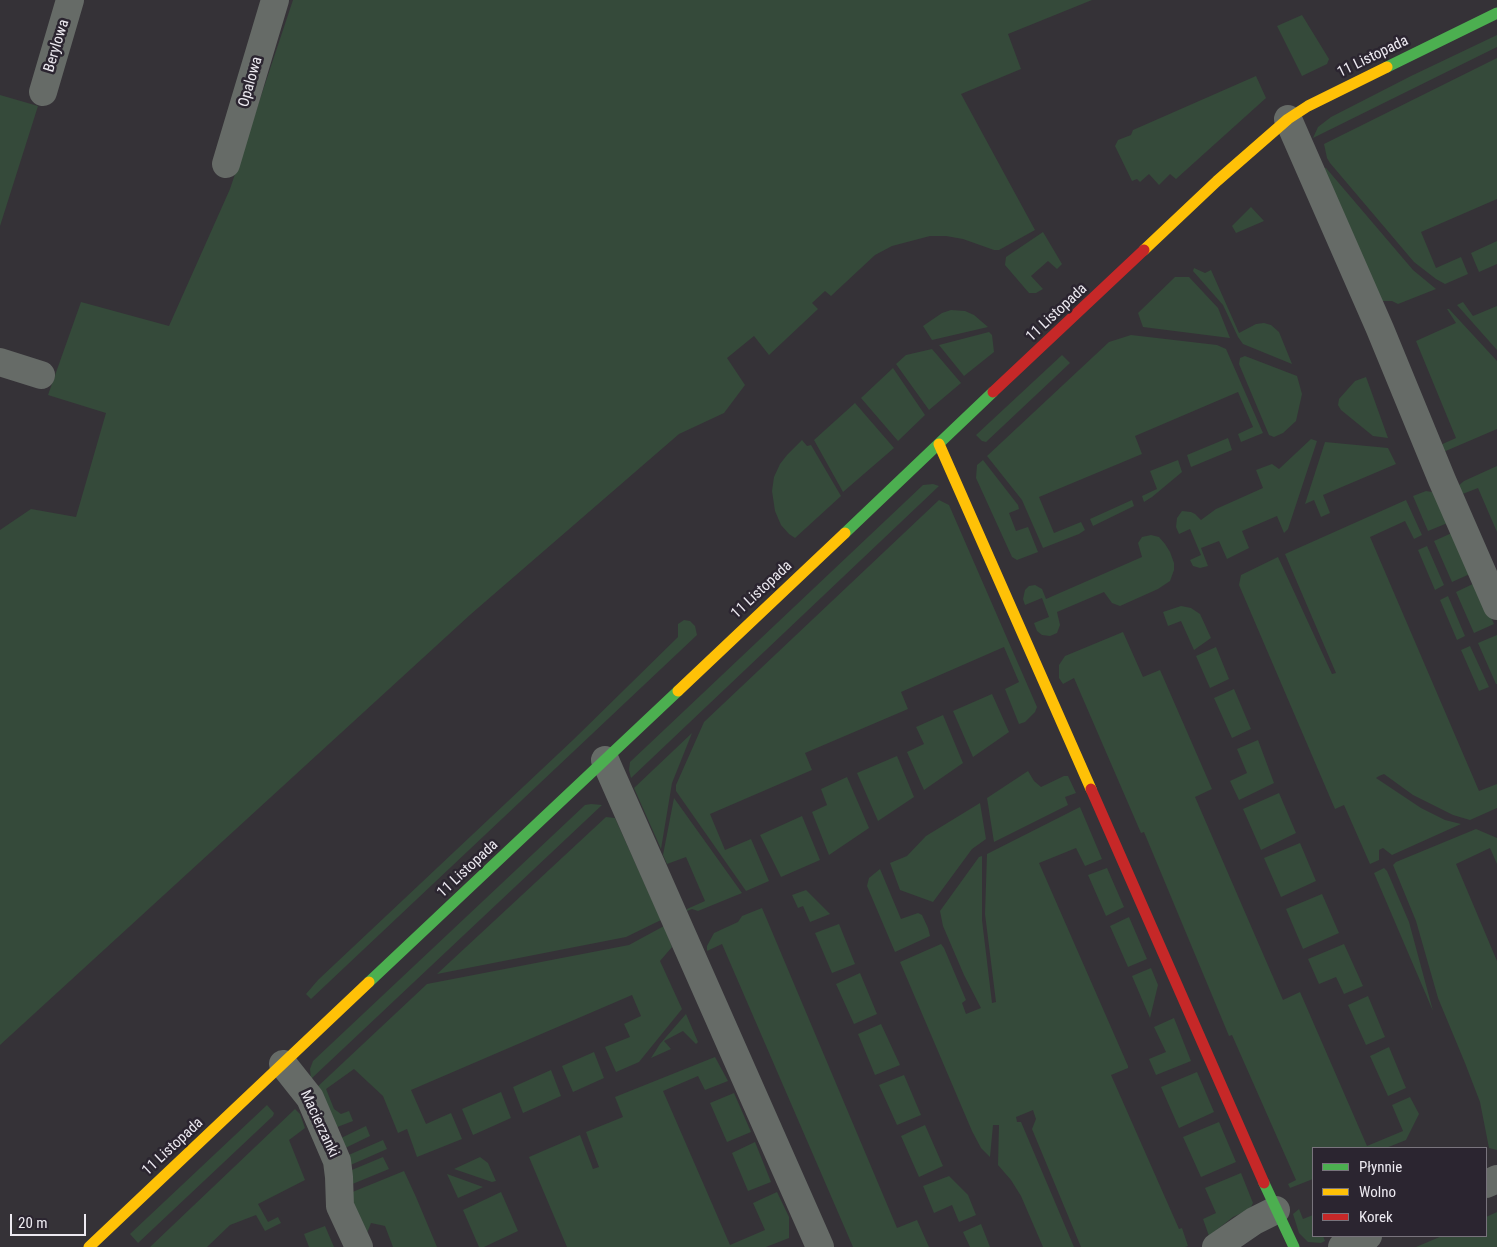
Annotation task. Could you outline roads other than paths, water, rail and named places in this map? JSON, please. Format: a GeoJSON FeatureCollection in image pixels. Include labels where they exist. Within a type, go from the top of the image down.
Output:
{"type":"FeatureCollection","features":[{"type":"Feature","properties":{"kind":"street","name":"Berylowa"},"geometry":{"type":"LineString","coordinates":[[43,92],[70,0]]}},
{"type":"Feature","properties":{"kind":"street","name":"Opalowa"},"geometry":{"type":"LineString","coordinates":[[226,164],[275,0]]}},
{"type":"Feature","properties":{"kind":"street","name":"11 Listopada"},"geometry":{"type":"LineString","coordinates":[[89,1247],[1271,133],[1308,106],[1497,13]]}},
{"type":"Feature","properties":{"kind":"street"},"geometry":{"type":"LineString","coordinates":[[1288,119],[1380,329],[1497,606]]}},
{"type":"Feature","properties":{"kind":"street"},"geometry":{"type":"LineString","coordinates":[[0,362],[41,375]]}},
{"type":"Feature","properties":{"kind":"street"},"geometry":{"type":"LineString","coordinates":[[940,444],[1276,1210],[1294,1247]]}},
{"type":"Feature","properties":{"kind":"street"},"geometry":{"type":"LineString","coordinates":[[605,760],[820,1247]]}},
{"type":"Feature","properties":{"kind":"street","name":"Macierzanki"},"geometry":{"type":"LineString","coordinates":[[283,1064],[310,1098],[336,1161],[339,1177],[340,1206],[359,1247]]}},
{"type":"Feature","properties":{"kind":"street"},"geometry":{"type":"LineString","coordinates":[[1216,1247],[1254,1220],[1276,1210]]}},
{"type":"Feature","properties":{"kind":"street"},"geometry":{"type":"LineString","coordinates":[[1342,1247],[1366,1237]]}}]}
